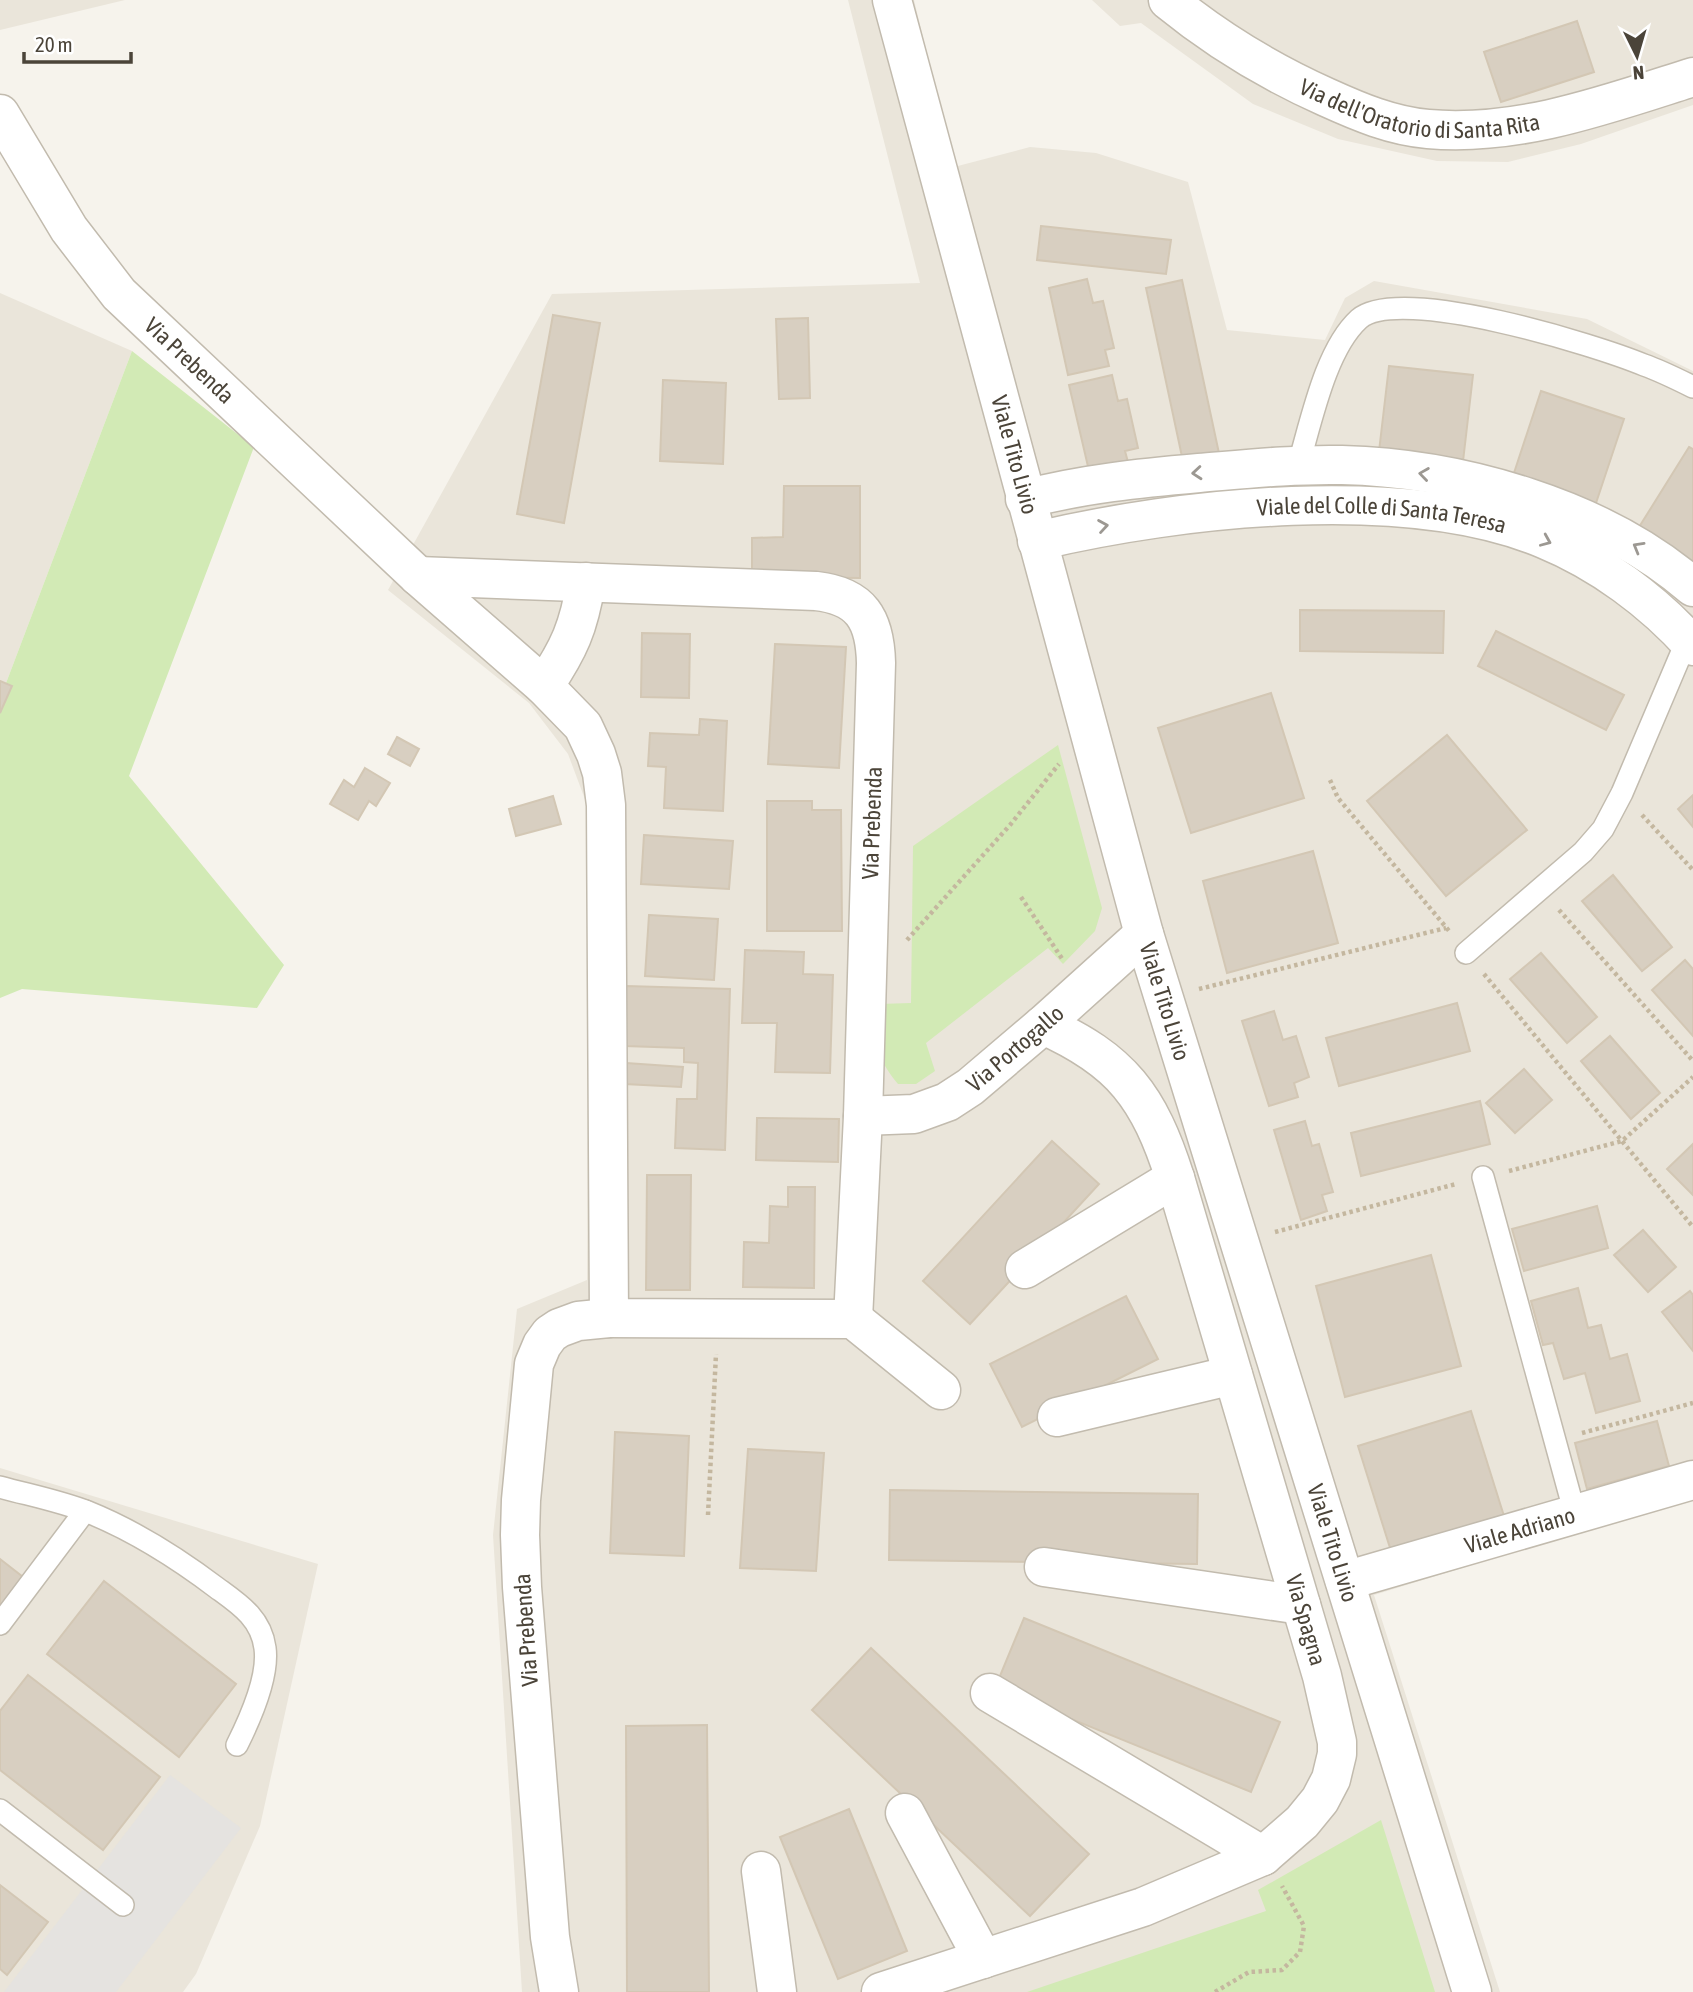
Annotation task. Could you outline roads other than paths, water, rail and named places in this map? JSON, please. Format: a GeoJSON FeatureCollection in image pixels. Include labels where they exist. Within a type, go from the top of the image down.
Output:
{"type":"FeatureCollection","features":[{"type":"Feature","properties":{"kind":"street","name":"Viale Tito Livio"},"geometry":{"type":"LineString","coordinates":[[892,0],[1144,934],[1472,1992]]}},
{"type":"Feature","properties":{"kind":"street","name":"Via dell'Oratorio di Santa Rita"},"geometry":{"type":"LineString","coordinates":[[1168,0],[1217,38],[1274,73],[1363,113],[1413,127],[1468,129],[1529,123],[1589,109],[1693,77]]}},
{"type":"Feature","properties":{"kind":"street","name":"Via Prebenda"},"geometry":{"type":"LineString","coordinates":[[0,114],[69,229],[119,294],[418,576],[544,687],[583,726],[596,754],[605,787],[609,1318]]}},
{"type":"Feature","properties":{"kind":"street","name":"Viale del Colle di Santa Teresa"},"geometry":{"type":"LineString","coordinates":[[1025,499],[1078,487],[1158,476],[1298,466],[1344,466],[1428,475],[1478,484],[1544,503],[1584,519],[1640,548],[1693,587]]}},
{"type":"Feature","properties":{"kind":"street","name":"Viale del Colle di Santa Teresa"},"geometry":{"type":"LineString","coordinates":[[1037,541],[1079,530],[1137,521],[1262,508],[1351,506],[1447,514],[1516,529],[1569,551],[1634,592],[1691,640]]}},
{"type":"Feature","properties":{"kind":"street","name":"Via Prebenda"},"geometry":{"type":"LineString","coordinates":[[418,576],[816,591],[844,597],[864,612],[873,633],[876,663],[863,1116],[853,1319],[609,1318],[568,1324],[550,1334],[541,1345],[532,1375],[521,1500],[522,1587],[550,1937],[559,1992]]}},
{"type":"Feature","properties":{"kind":"street"},"geometry":{"type":"LineString","coordinates":[[544,687],[573,639],[582,610],[586,582]]}},
{"type":"Feature","properties":{"kind":"street","name":"Via Portogallo"},"geometry":{"type":"LineString","coordinates":[[863,1116],[914,1114],[947,1102],[970,1087],[1043,1025],[1144,934]]}},
{"type":"Feature","properties":{"kind":"street","name":"Via Spagna"},"geometry":{"type":"LineString","coordinates":[[881,1992],[1143,1908],[1263,1856],[1311,1812],[1331,1779],[1337,1754],[1332,1713],[1301,1605],[1175,1178],[1151,1116],[1124,1077],[1084,1045],[1043,1025]]}},
{"type":"Feature","properties":{"kind":"street"},"geometry":{"type":"LineString","coordinates":[[1025,1269],[1175,1178]]}},
{"type":"Feature","properties":{"kind":"street"},"geometry":{"type":"LineString","coordinates":[[853,1319],[941,1390]]}},
{"type":"Feature","properties":{"kind":"street"},"geometry":{"type":"LineString","coordinates":[[1057,1417],[1233,1375]]}},
{"type":"Feature","properties":{"kind":"street","name":"Viale Adriano"},"geometry":{"type":"LineString","coordinates":[[1345,1581],[1693,1480]]}},
{"type":"Feature","properties":{"kind":"street"},"geometry":{"type":"LineString","coordinates":[[1044,1567],[1301,1605]]}},
{"type":"Feature","properties":{"kind":"street"},"geometry":{"type":"LineString","coordinates":[[990,1693],[1263,1856]]}},
{"type":"Feature","properties":{"kind":"street"},"geometry":{"type":"LineString","coordinates":[[905,1813],[983,1959]]}},
{"type":"Feature","properties":{"kind":"street"},"geometry":{"type":"LineString","coordinates":[[761,1871],[777,1992]]}},
{"type":"Feature","properties":{"kind":"lane"},"geometry":{"type":"LineString","coordinates":[[1298,466],[1331,362],[1339,345],[1362,317],[1387,309],[1403,308],[1464,315],[1547,334],[1644,365],[1693,387]]}},
{"type":"Feature","properties":{"kind":"lane"},"geometry":{"type":"LineString","coordinates":[[1466,953],[1594,841],[1611,816],[1691,640]]}},
{"type":"Feature","properties":{"kind":"lane"},"geometry":{"type":"LineString","coordinates":[[1483,1177],[1575,1514]]}},
{"type":"Feature","properties":{"kind":"lane"},"geometry":{"type":"LineString","coordinates":[[0,1487],[85,1511],[130,1531],[169,1554],[244,1609],[258,1625],[266,1662],[253,1708],[237,1745]]}},
{"type":"Feature","properties":{"kind":"lane"},"geometry":{"type":"LineString","coordinates":[[0,1625],[85,1511]]}},
{"type":"Feature","properties":{"kind":"lane"},"geometry":{"type":"LineString","coordinates":[[0,1810],[123,1905]]}}]}
